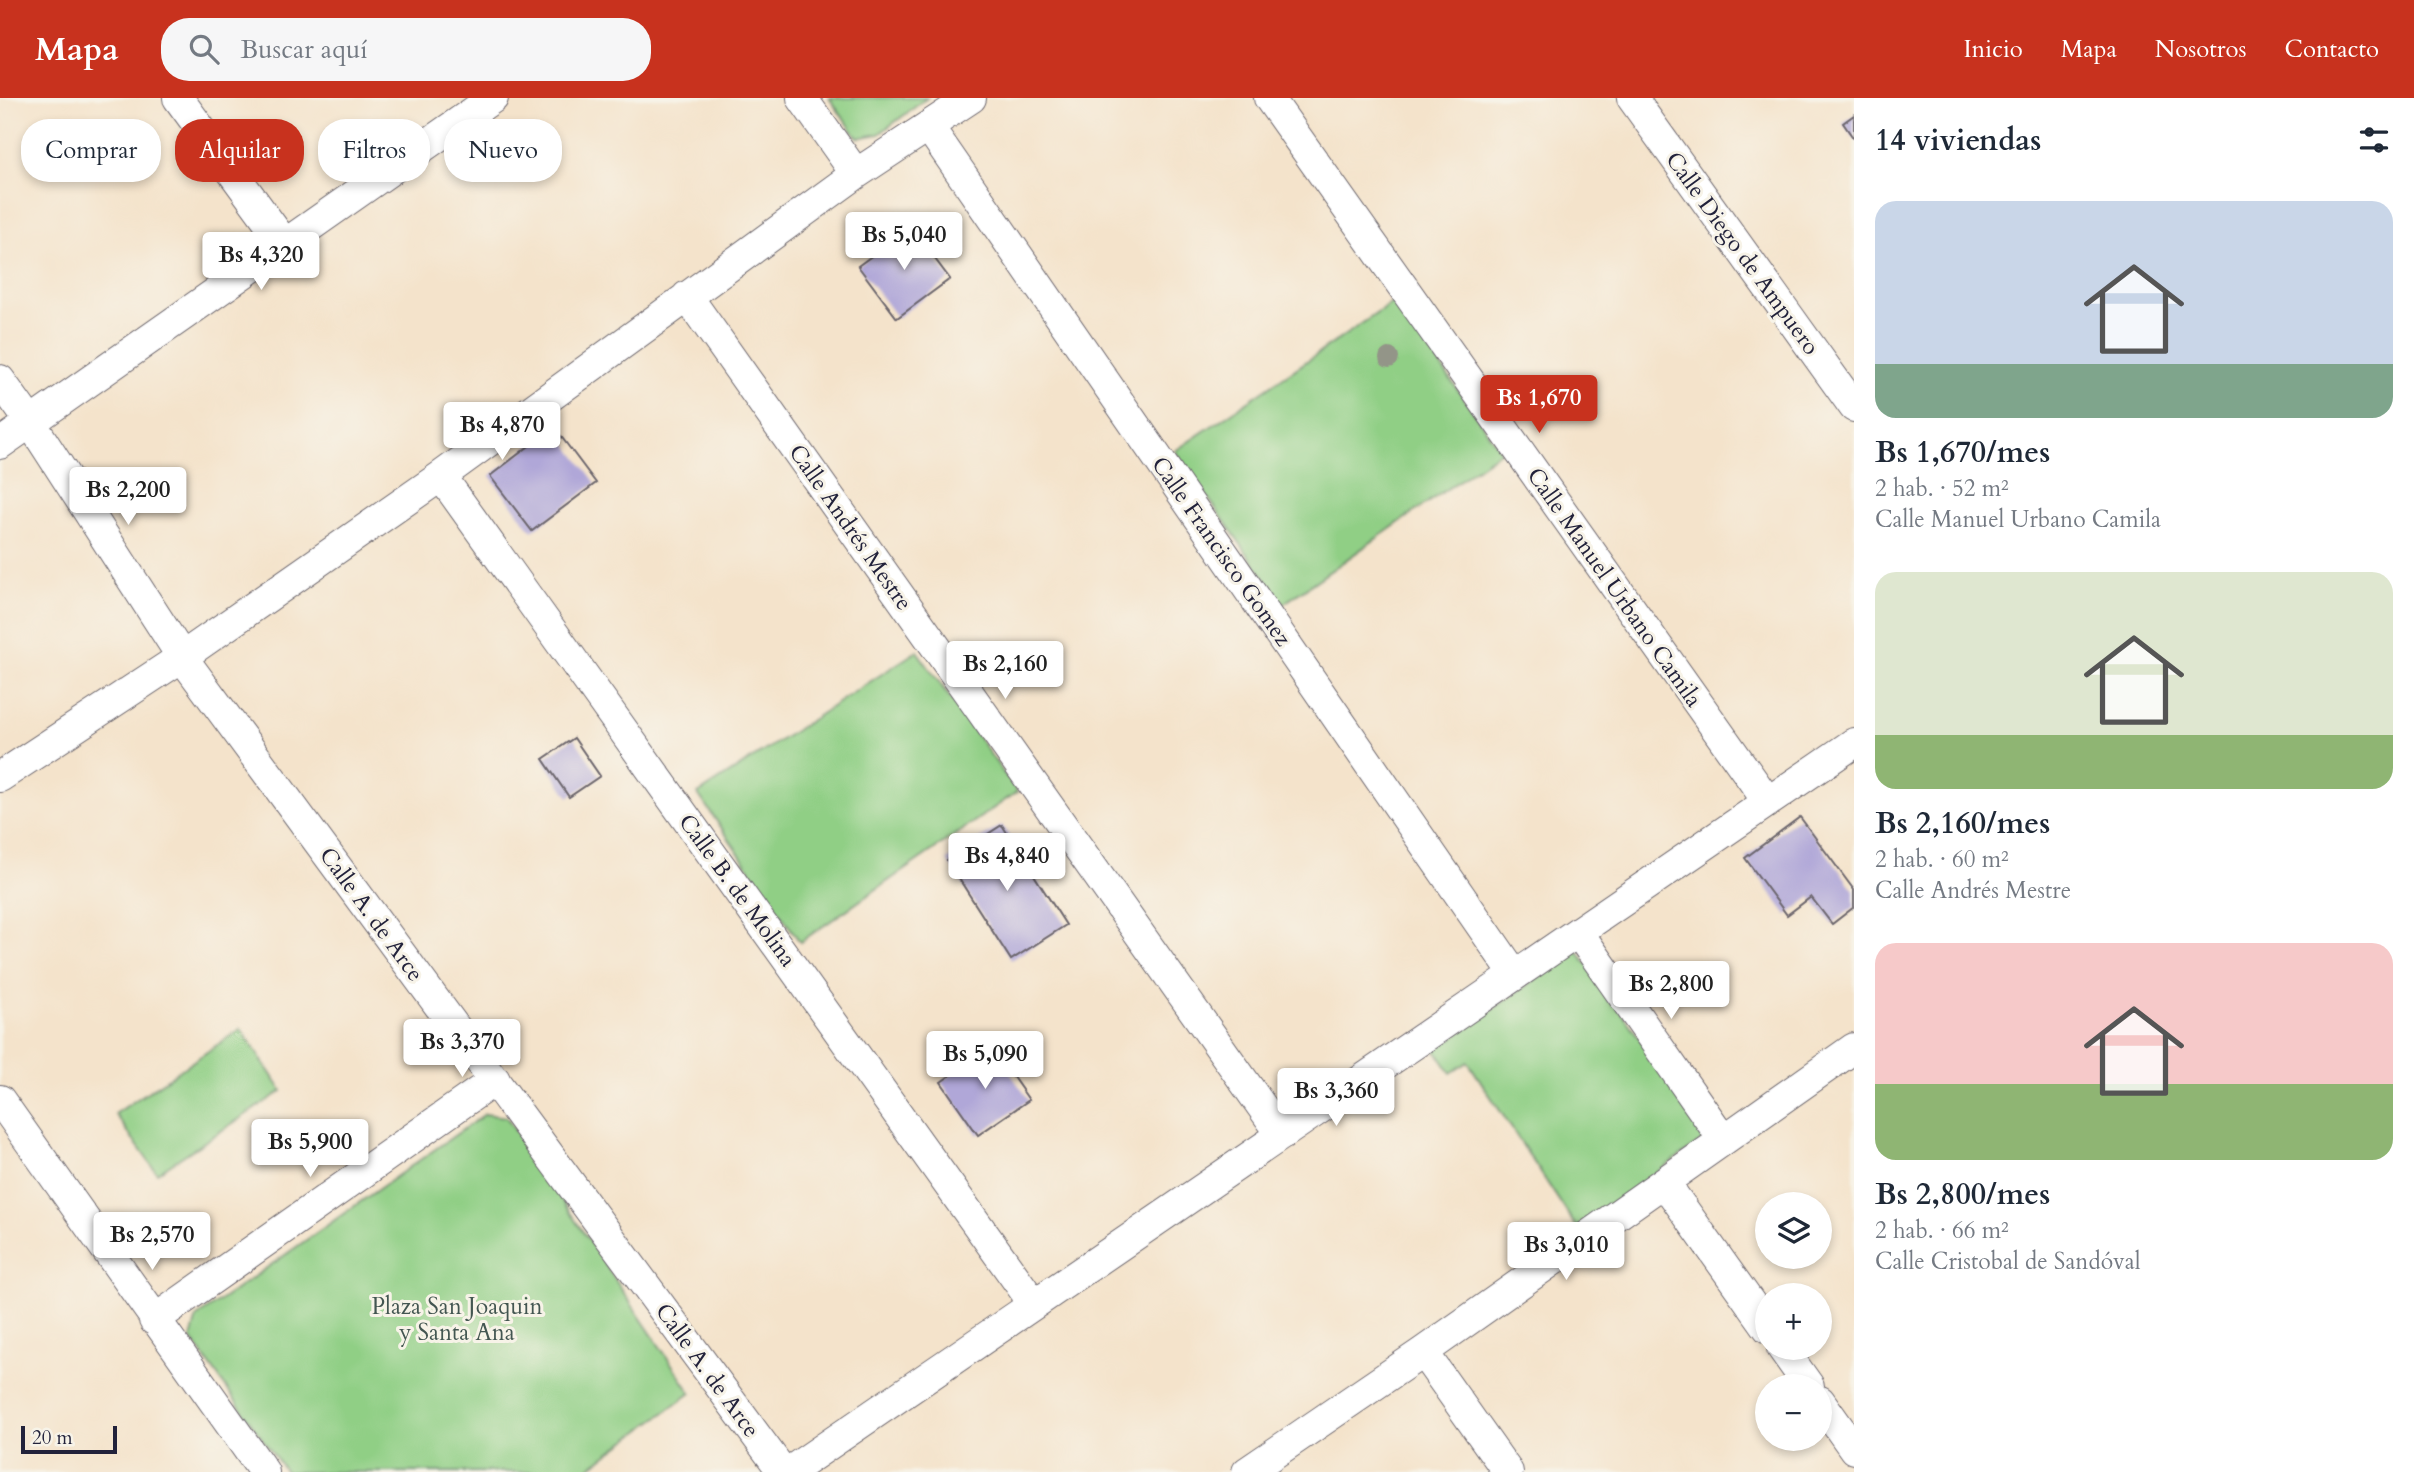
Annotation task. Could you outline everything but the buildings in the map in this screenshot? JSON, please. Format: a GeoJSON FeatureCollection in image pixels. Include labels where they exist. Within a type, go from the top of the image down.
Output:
{"type":"FeatureCollection","features":[{"type":"Feature","properties":{"kind":"street"},"geometry":{"type":"LineString","coordinates":[[178,98],[285,244]]}},
{"type":"Feature","properties":{"kind":"street"},"geometry":{"type":"LineString","coordinates":[[0,444],[493,98]]}},
{"type":"Feature","properties":{"kind":"street"},"geometry":{"type":"LineString","coordinates":[[802,98],[856,174]]}},
{"type":"Feature","properties":{"kind":"street"},"geometry":{"type":"LineString","coordinates":[[0,777],[182,657],[441,475],[856,174],[971,98]]}},
{"type":"Feature","properties":{"kind":"street","name":"Calle Manuel Urbano Camila"},"geometry":{"type":"LineString","coordinates":[[1269,98],[1768,802]]}},
{"type":"Feature","properties":{"kind":"street","name":"Calle Diego de Ampuero"},"geometry":{"type":"LineString","coordinates":[[1632,98],[1854,407]]}},
{"type":"Feature","properties":{"kind":"street","name":"Calle Francisco Gomez"},"geometry":{"type":"LineString","coordinates":[[929,127],[1516,975]]}},
{"type":"Feature","properties":{"kind":"street","name":"Calle Andrés Mestre"},"geometry":{"type":"LineString","coordinates":[[687,296],[1282,1135]]}},
{"type":"Feature","properties":{"kind":"street","name":"Calle A. de Arce"},"geometry":{"type":"LineString","coordinates":[[0,380],[182,657],[783,1472]]}},
{"type":"Feature","properties":{"kind":"street","name":"Calle B. de Molina"},"geometry":{"type":"LineString","coordinates":[[441,475],[1034,1304]]}},
{"type":"Feature","properties":{"kind":"street"},"geometry":{"type":"LineString","coordinates":[[789,1472],[1854,743]]}},
{"type":"Feature","properties":{"kind":"street"},"geometry":{"type":"LineString","coordinates":[[1578,932],[1723,1139]]}},
{"type":"Feature","properties":{"kind":"street"},"geometry":{"type":"LineString","coordinates":[[1247,1472],[1423,1352],[1854,1048]]}},
{"type":"Feature","properties":{"kind":"street"},"geometry":{"type":"LineString","coordinates":[[154,1320],[495,1080]]}},
{"type":"Feature","properties":{"kind":"street"},"geometry":{"type":"LineString","coordinates":[[0,1100],[264,1472]]}},
{"type":"Feature","properties":{"kind":"street"},"geometry":{"type":"LineString","coordinates":[[1664,1182],[1755,1310]]}},
{"type":"Feature","properties":{"kind":"street"},"geometry":{"type":"LineString","coordinates":[[1423,1352],[1508,1472]]}},
{"type":"Feature","properties":{"kind":"street"},"geometry":{"type":"LineString","coordinates":[[1832,1418],[1854,1449]]}},
{"type":"Feature","properties":{"kind":"green space"},"geometry":{"type":"Polygon","coordinates":[[[829,98],[927,98],[879,134],[858,138],[829,98]]]}},
{"type":"Feature","properties":{"kind":"green space"},"geometry":{"type":"Polygon","coordinates":[[[1395,301],[1501,451],[1283,604],[1175,451],[1395,301]]]}},
{"type":"Feature","properties":{"kind":"green space"},"geometry":{"type":"Polygon","coordinates":[[[917,651],[1017,792],[800,942],[698,794],[917,651]]]}},
{"type":"Feature","properties":{"kind":"green space"},"geometry":{"type":"Polygon","coordinates":[[[1577,950],[1709,1136],[1577,1228],[1468,1062],[1451,1073],[1435,1050],[1577,950]]]}},
{"type":"Feature","properties":{"kind":"green space"},"geometry":{"type":"Polygon","coordinates":[[[241,1029],[282,1091],[157,1173],[115,1114],[241,1029]]]}},
{"type":"Feature","properties":{"kind":"green space","name":"Plaza San Joaquin y Santa Ana"},"geometry":{"type":"Polygon","coordinates":[[[485,1114],[506,1117],[691,1393],[583,1472],[286,1472],[191,1338],[197,1317],[485,1114]]]}}]}
